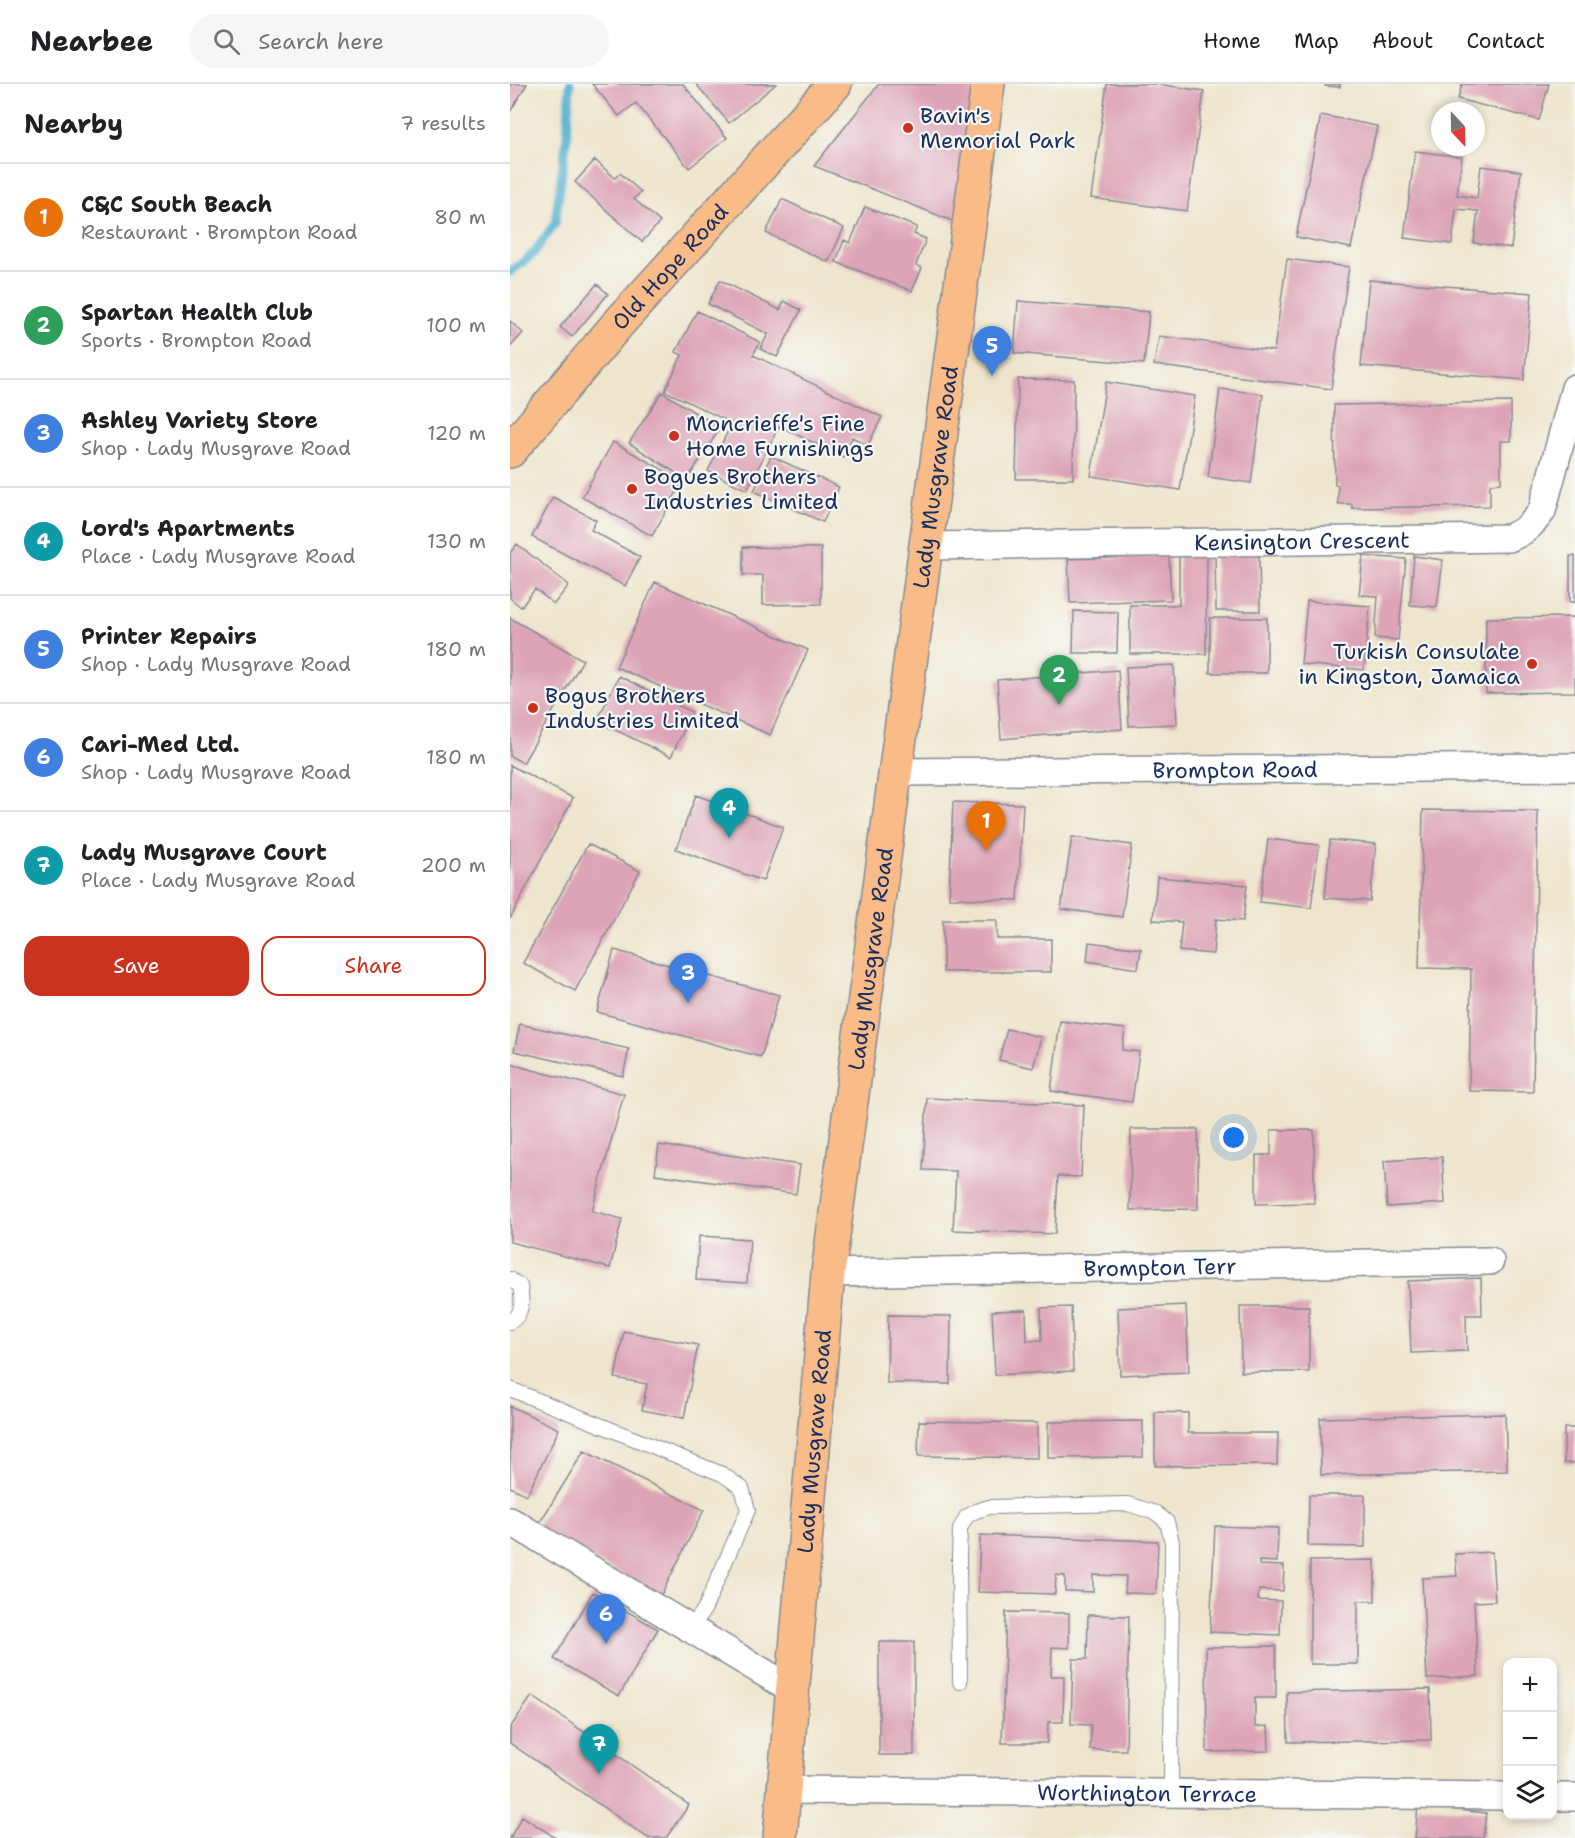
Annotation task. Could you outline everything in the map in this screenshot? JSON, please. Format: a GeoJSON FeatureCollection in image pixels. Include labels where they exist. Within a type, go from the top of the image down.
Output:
{"type":"FeatureCollection","features":[{"type":"Feature","properties":{"kind":"main road","name":"Old Hope Road"},"geometry":{"type":"LineString","coordinates":[[510,451],[625,316],[835,84]]}},
{"type":"Feature","properties":{"kind":"main road","name":"Lady Musgrave Road"},"geometry":{"type":"LineString","coordinates":[[780,1838],[828,1273],[988,84]]}},
{"type":"Feature","properties":{"kind":"street","name":"Kensington Crescent"},"geometry":{"type":"LineString","coordinates":[[926,546],[1509,538],[1522,533],[1542,511],[1568,445],[1575,388]]}},
{"type":"Feature","properties":{"kind":"street","name":"Brompton Road"},"geometry":{"type":"LineString","coordinates":[[895,772],[1575,767]]}},
{"type":"Feature","properties":{"kind":"street","name":"Brompton Terr"},"geometry":{"type":"LineString","coordinates":[[828,1273],[1490,1261]]}},
{"type":"Feature","properties":{"kind":"street"},"geometry":{"type":"LineString","coordinates":[[510,1521],[793,1690]]}},
{"type":"Feature","properties":{"kind":"street","name":"Worthington Terrace"},"geometry":{"type":"LineString","coordinates":[[785,1790],[1503,1796]]}},
{"type":"Feature","properties":{"kind":"street"},"geometry":{"type":"LineString","coordinates":[[1557,1797],[1575,1797]]}},
{"type":"Feature","properties":{"kind":"lane"},"geometry":{"type":"LineString","coordinates":[[510,1279],[520,1286],[522,1303],[515,1320],[510,1322]]}},
{"type":"Feature","properties":{"kind":"lane"},"geometry":{"type":"LineString","coordinates":[[510,1389],[722,1474],[742,1488],[748,1510],[705,1608],[691,1629]]}},
{"type":"Feature","properties":{"kind":"lane"},"geometry":{"type":"LineString","coordinates":[[960,1682],[959,1556],[960,1529],[966,1516],[989,1507],[1068,1504],[1128,1504],[1156,1513],[1167,1522],[1172,1542],[1172,1793]]}},
{"type":"Feature","properties":{"kind":"building"},"geometry":{"type":"Polygon","coordinates":[[[510,84],[527,84],[510,112],[510,84]]]}},
{"type":"Feature","properties":{"kind":"building"},"geometry":{"type":"Polygon","coordinates":[[[592,84],[683,84],[727,138],[689,168],[636,103],[619,116],[592,84]]]}},
{"type":"Feature","properties":{"kind":"building"},"geometry":{"type":"Polygon","coordinates":[[[696,84],[776,84],[729,123],[696,84]]]}},
{"type":"Feature","properties":{"kind":"building","name":"Bavin's Memorial Park"},"geometry":{"type":"Polygon","coordinates":[[[879,84],[980,84],[955,222],[814,166],[879,84]]]}},
{"type":"Feature","properties":{"kind":"building"},"geometry":{"type":"Polygon","coordinates":[[[1107,84],[1157,84],[1204,91],[1187,211],[1091,198],[1107,84]]]}},
{"type":"Feature","properties":{"kind":"building"},"geometry":{"type":"Polygon","coordinates":[[[1325,84],[1340,84],[1340,87],[1325,86],[1325,84]]]}},
{"type":"Feature","properties":{"kind":"building"},"geometry":{"type":"Polygon","coordinates":[[[1462,84],[1549,84],[1539,120],[1485,106],[1485,102],[1458,99],[1462,84]]]}},
{"type":"Feature","properties":{"kind":"building"},"geometry":{"type":"Polygon","coordinates":[[[1321,115],[1377,126],[1351,248],[1296,237],[1321,115]]]}},
{"type":"Feature","properties":{"kind":"building"},"geometry":{"type":"Polygon","coordinates":[[[1415,151],[1431,153],[1431,156],[1462,157],[1457,195],[1477,198],[1481,166],[1521,171],[1511,248],[1474,243],[1478,211],[1456,209],[1452,244],[1404,238],[1415,151]]]}},
{"type":"Feature","properties":{"kind":"building"},"geometry":{"type":"Polygon","coordinates":[[[595,160],[615,178],[620,173],[641,192],[634,199],[660,222],[642,242],[575,182],[595,160]]]}},
{"type":"Feature","properties":{"kind":"building"},"geometry":{"type":"Polygon","coordinates":[[[782,199],[844,228],[828,262],[766,233],[782,199]]]}},
{"type":"Feature","properties":{"kind":"building"},"geometry":{"type":"Polygon","coordinates":[[[865,207],[917,227],[914,234],[926,239],[916,265],[922,268],[912,291],[836,262],[844,240],[850,243],[865,207]]]}},
{"type":"Feature","properties":{"kind":"building"},"geometry":{"type":"Polygon","coordinates":[[[1287,259],[1349,267],[1331,389],[1154,365],[1159,336],[1274,351],[1287,259]]]}},
{"type":"Feature","properties":{"kind":"building"},"geometry":{"type":"Polygon","coordinates":[[[720,280],[780,310],[784,301],[801,310],[777,357],[760,349],[768,334],[708,304],[720,280]]]}},
{"type":"Feature","properties":{"kind":"building"},"geometry":{"type":"Polygon","coordinates":[[[1369,280],[1532,293],[1524,380],[1361,366],[1369,280]]]}},
{"type":"Feature","properties":{"kind":"building"},"geometry":{"type":"Polygon","coordinates":[[[597,284],[608,294],[572,337],[560,327],[597,284]]]}},
{"type":"Feature","properties":{"kind":"building"},"geometry":{"type":"Polygon","coordinates":[[[1018,301],[1149,312],[1144,364],[1014,353],[1018,301]]]}},
{"type":"Feature","properties":{"kind":"building"},"geometry":{"type":"Polygon","coordinates":[[[697,311],[760,342],[753,355],[882,417],[868,445],[852,437],[843,457],[779,426],[747,490],[708,471],[732,423],[665,391],[682,355],[676,352],[697,311]]]}},
{"type":"Feature","properties":{"kind":"building"},"geometry":{"type":"Polygon","coordinates":[[[510,321],[523,333],[510,347],[510,321]]]}},
{"type":"Feature","properties":{"kind":"building"},"geometry":{"type":"Polygon","coordinates":[[[1018,379],[1074,380],[1073,479],[1016,479],[1018,379]]]}},
{"type":"Feature","properties":{"kind":"building"},"geometry":{"type":"Polygon","coordinates":[[[1106,382],[1195,396],[1180,490],[1091,476],[1106,382]]]}},
{"type":"Feature","properties":{"kind":"building"},"geometry":{"type":"Polygon","coordinates":[[[1220,389],[1263,394],[1251,483],[1208,477],[1220,389]]]}},
{"type":"Feature","properties":{"kind":"building","name":"Moncrieffe's Fine Home Furnishings"},"geometry":{"type":"Polygon","coordinates":[[[662,392],[720,428],[687,480],[629,443],[662,392]]]}},
{"type":"Feature","properties":{"kind":"building"},"geometry":{"type":"Polygon","coordinates":[[[1511,402],[1511,441],[1501,441],[1501,483],[1490,484],[1490,506],[1352,508],[1352,504],[1338,504],[1338,485],[1335,485],[1334,405],[1511,402]]]}},
{"type":"Feature","properties":{"kind":"building","name":"Bogues Brothers Industries Limited"},"geometry":{"type":"Polygon","coordinates":[[[613,442],[683,481],[652,536],[582,497],[613,442]]]}},
{"type":"Feature","properties":{"kind":"building"},"geometry":{"type":"Polygon","coordinates":[[[771,456],[839,487],[823,522],[754,491],[771,456]]]}},
{"type":"Feature","properties":{"kind":"building"},"geometry":{"type":"Polygon","coordinates":[[[553,497],[596,520],[591,530],[640,557],[625,586],[532,537],[553,497]]]}},
{"type":"Feature","properties":{"kind":"building"},"geometry":{"type":"Polygon","coordinates":[[[517,544],[569,585],[554,604],[535,589],[521,607],[510,598],[510,553],[517,544]]]}},
{"type":"Feature","properties":{"kind":"building"},"geometry":{"type":"Polygon","coordinates":[[[743,547],[821,548],[821,604],[763,605],[763,575],[743,575],[743,547]]]}},
{"type":"Feature","properties":{"kind":"building"},"geometry":{"type":"Polygon","coordinates":[[[1259,552],[1260,611],[1216,611],[1215,553],[1259,552]]]}},
{"type":"Feature","properties":{"kind":"building"},"geometry":{"type":"Polygon","coordinates":[[[1169,556],[1171,600],[1070,603],[1068,559],[1169,556]]]}},
{"type":"Feature","properties":{"kind":"building"},"geometry":{"type":"Polygon","coordinates":[[[1179,556],[1207,556],[1206,654],[1130,654],[1130,605],[1179,605],[1179,556]]]}},
{"type":"Feature","properties":{"kind":"building"},"geometry":{"type":"Polygon","coordinates":[[[1363,556],[1406,559],[1398,640],[1375,638],[1378,596],[1359,595],[1363,556]]]}},
{"type":"Feature","properties":{"kind":"building"},"geometry":{"type":"Polygon","coordinates":[[[1414,556],[1443,560],[1437,607],[1410,605],[1414,556]]]}},
{"type":"Feature","properties":{"kind":"building"},"geometry":{"type":"Polygon","coordinates":[[[1570,556],[1575,556],[1575,602],[1570,602],[1570,556]]]}},
{"type":"Feature","properties":{"kind":"building"},"geometry":{"type":"Polygon","coordinates":[[[655,582],[808,650],[770,735],[616,667],[655,582]]]}},
{"type":"Feature","properties":{"kind":"building"},"geometry":{"type":"Polygon","coordinates":[[[1307,601],[1370,606],[1364,670],[1301,664],[1307,601]]]}},
{"type":"Feature","properties":{"kind":"building"},"geometry":{"type":"Polygon","coordinates":[[[1074,611],[1118,612],[1117,653],[1073,653],[1074,611]]]}},
{"type":"Feature","properties":{"kind":"building"},"geometry":{"type":"Polygon","coordinates":[[[1575,617],[1575,692],[1486,693],[1486,618],[1575,617]]]}},
{"type":"Feature","properties":{"kind":"building","name":"Bogus Brothers Industries Limited"},"geometry":{"type":"Polygon","coordinates":[[[510,618],[583,660],[523,763],[510,756],[510,618]]]}},
{"type":"Feature","properties":{"kind":"building"},"geometry":{"type":"Polygon","coordinates":[[[1210,618],[1267,618],[1267,673],[1210,673],[1210,618]]]}},
{"type":"Feature","properties":{"kind":"building"},"geometry":{"type":"Polygon","coordinates":[[[1174,665],[1177,724],[1129,726],[1126,667],[1174,665]]]}},
{"type":"Feature","properties":{"kind":"building"},"geometry":{"type":"Polygon","coordinates":[[[1118,670],[1122,729],[1001,739],[997,680],[1118,670]]]}},
{"type":"Feature","properties":{"kind":"building"},"geometry":{"type":"Polygon","coordinates":[[[619,676],[692,712],[671,757],[597,721],[619,676]]]}},
{"type":"Feature","properties":{"kind":"building"},"geometry":{"type":"Polygon","coordinates":[[[510,765],[573,798],[510,919],[510,765]]]}},
{"type":"Feature","properties":{"kind":"building"},"geometry":{"type":"Polygon","coordinates":[[[696,795],[783,827],[763,881],[676,849],[696,795]]]}},
{"type":"Feature","properties":{"kind":"building"},"geometry":{"type":"Polygon","coordinates":[[[953,802],[1023,804],[1018,900],[949,898],[953,802]]]}},
{"type":"Feature","properties":{"kind":"building"},"geometry":{"type":"Polygon","coordinates":[[[1423,810],[1538,811],[1533,1092],[1469,1091],[1471,969],[1419,968],[1423,810]]]}},
{"type":"Feature","properties":{"kind":"building"},"geometry":{"type":"Polygon","coordinates":[[[1072,837],[1132,845],[1122,917],[1061,909],[1072,837]]]}},
{"type":"Feature","properties":{"kind":"building"},"geometry":{"type":"Polygon","coordinates":[[[1268,839],[1319,845],[1311,908],[1260,902],[1268,839]]]}},
{"type":"Feature","properties":{"kind":"building"},"geometry":{"type":"Polygon","coordinates":[[[1330,840],[1376,844],[1370,901],[1325,898],[1330,840]]]}},
{"type":"Feature","properties":{"kind":"building"},"geometry":{"type":"Polygon","coordinates":[[[588,844],[640,871],[575,991],[523,963],[588,844]]]}},
{"type":"Feature","properties":{"kind":"building"},"geometry":{"type":"Polygon","coordinates":[[[1157,877],[1247,885],[1243,921],[1216,919],[1213,954],[1179,951],[1182,922],[1153,920],[1157,877]]]}},
{"type":"Feature","properties":{"kind":"building"},"geometry":{"type":"Polygon","coordinates":[[[943,920],[997,920],[997,939],[1051,939],[1051,972],[943,972],[943,920]]]}},
{"type":"Feature","properties":{"kind":"building"},"geometry":{"type":"Polygon","coordinates":[[[1089,942],[1141,949],[1138,969],[1087,961],[1089,942]]]}},
{"type":"Feature","properties":{"kind":"building"},"geometry":{"type":"Polygon","coordinates":[[[614,950],[779,995],[761,1057],[597,1012],[614,950]]]}},
{"type":"Feature","properties":{"kind":"building"},"geometry":{"type":"Polygon","coordinates":[[[1060,1021],[1125,1029],[1122,1050],[1139,1052],[1132,1102],[1051,1091],[1060,1021]]]}},
{"type":"Feature","properties":{"kind":"building"},"geometry":{"type":"Polygon","coordinates":[[[520,1024],[629,1049],[623,1076],[514,1051],[520,1024]]]}},
{"type":"Feature","properties":{"kind":"building"},"geometry":{"type":"Polygon","coordinates":[[[1007,1029],[1041,1037],[1033,1068],[999,1060],[1007,1029]]]}},
{"type":"Feature","properties":{"kind":"building"},"geometry":{"type":"Polygon","coordinates":[[[510,1064],[624,1094],[592,1211],[622,1219],[610,1268],[510,1242],[510,1064]]]}},
{"type":"Feature","properties":{"kind":"building"},"geometry":{"type":"Polygon","coordinates":[[[927,1098],[1084,1105],[1081,1177],[1058,1176],[1055,1234],[953,1230],[956,1171],[923,1170],[927,1098]]]}},
{"type":"Feature","properties":{"kind":"building"},"geometry":{"type":"Polygon","coordinates":[[[1131,1129],[1198,1129],[1198,1209],[1130,1210],[1131,1129]]]}},
{"type":"Feature","properties":{"kind":"building"},"geometry":{"type":"Polygon","coordinates":[[[1271,1130],[1314,1130],[1314,1203],[1256,1204],[1256,1155],[1271,1155],[1271,1130]]]}},
{"type":"Feature","properties":{"kind":"building"},"geometry":{"type":"Polygon","coordinates":[[[659,1145],[800,1165],[796,1194],[655,1174],[659,1145]]]}},
{"type":"Feature","properties":{"kind":"building"},"geometry":{"type":"Polygon","coordinates":[[[1442,1157],[1445,1203],[1387,1207],[1384,1161],[1442,1157]]]}},
{"type":"Feature","properties":{"kind":"building"},"geometry":{"type":"Polygon","coordinates":[[[699,1236],[750,1239],[747,1283],[696,1280],[699,1236]]]}},
{"type":"Feature","properties":{"kind":"building"},"geometry":{"type":"Polygon","coordinates":[[[1481,1278],[1482,1315],[1466,1315],[1467,1351],[1411,1353],[1408,1281],[1481,1278]]]}},
{"type":"Feature","properties":{"kind":"building"},"geometry":{"type":"Polygon","coordinates":[[[1186,1305],[1189,1372],[1120,1375],[1118,1308],[1186,1305]]]}},
{"type":"Feature","properties":{"kind":"building"},"geometry":{"type":"Polygon","coordinates":[[[1240,1306],[1309,1306],[1309,1372],[1241,1372],[1240,1306]]]}},
{"type":"Feature","properties":{"kind":"building"},"geometry":{"type":"Polygon","coordinates":[[[1071,1307],[1073,1371],[995,1375],[992,1311],[1026,1310],[1027,1341],[1042,1340],[1041,1308],[1071,1307]]]}},
{"type":"Feature","properties":{"kind":"building"},"geometry":{"type":"Polygon","coordinates":[[[888,1315],[951,1316],[950,1384],[887,1383],[888,1315]]]}},
{"type":"Feature","properties":{"kind":"building"},"geometry":{"type":"Polygon","coordinates":[[[624,1331],[698,1345],[684,1418],[642,1410],[647,1384],[615,1378],[624,1331]]]}},
{"type":"Feature","properties":{"kind":"building"},"geometry":{"type":"Polygon","coordinates":[[[510,1406],[559,1429],[527,1495],[510,1487],[510,1406]]]}},
{"type":"Feature","properties":{"kind":"building"},"geometry":{"type":"Polygon","coordinates":[[[1155,1412],[1188,1413],[1188,1433],[1278,1433],[1277,1465],[1155,1466],[1155,1412]]]}},
{"type":"Feature","properties":{"kind":"building"},"geometry":{"type":"Polygon","coordinates":[[[1505,1414],[1507,1471],[1321,1475],[1320,1418],[1505,1414]]]}},
{"type":"Feature","properties":{"kind":"building"},"geometry":{"type":"Polygon","coordinates":[[[919,1421],[1037,1423],[1037,1458],[918,1456],[919,1421]]]}},
{"type":"Feature","properties":{"kind":"building"},"geometry":{"type":"Polygon","coordinates":[[[1143,1421],[1143,1457],[1048,1458],[1048,1422],[1143,1421]]]}},
{"type":"Feature","properties":{"kind":"building"},"geometry":{"type":"Polygon","coordinates":[[[1564,1428],[1575,1428],[1575,1463],[1564,1463],[1564,1428]]]}},
{"type":"Feature","properties":{"kind":"building"},"geometry":{"type":"Polygon","coordinates":[[[584,1451],[704,1510],[660,1597],[537,1527],[584,1451]]]}},
{"type":"Feature","properties":{"kind":"building"},"geometry":{"type":"Polygon","coordinates":[[[1309,1495],[1365,1495],[1365,1547],[1308,1546],[1309,1495]]]}},
{"type":"Feature","properties":{"kind":"building"},"geometry":{"type":"Polygon","coordinates":[[[1215,1526],[1278,1528],[1277,1562],[1259,1561],[1259,1565],[1284,1566],[1283,1591],[1259,1590],[1258,1600],[1281,1601],[1280,1635],[1210,1632],[1215,1526]]]}},
{"type":"Feature","properties":{"kind":"building"},"geometry":{"type":"Polygon","coordinates":[[[980,1535],[1158,1541],[1156,1594],[1125,1593],[1126,1576],[1093,1575],[1093,1592],[1065,1591],[1065,1576],[1056,1575],[1055,1594],[978,1592],[980,1535]]]}},
{"type":"Feature","properties":{"kind":"building"},"geometry":{"type":"Polygon","coordinates":[[[1492,1552],[1495,1601],[1474,1602],[1478,1676],[1427,1679],[1422,1578],[1457,1576],[1455,1554],[1492,1552]]]}},
{"type":"Feature","properties":{"kind":"building"},"geometry":{"type":"Polygon","coordinates":[[[1375,1560],[1375,1601],[1358,1601],[1358,1664],[1310,1664],[1310,1561],[1375,1560]]]}},
{"type":"Feature","properties":{"kind":"building"},"geometry":{"type":"Polygon","coordinates":[[[593,1592],[658,1629],[619,1696],[554,1659],[593,1592]]]}},
{"type":"Feature","properties":{"kind":"building"},"geometry":{"type":"Polygon","coordinates":[[[1006,1612],[1069,1613],[1069,1648],[1052,1647],[1051,1676],[1064,1676],[1063,1722],[1048,1722],[1047,1743],[1002,1743],[1006,1612]]]}},
{"type":"Feature","properties":{"kind":"building"},"geometry":{"type":"Polygon","coordinates":[[[1088,1615],[1129,1616],[1126,1750],[1090,1750],[1091,1725],[1071,1724],[1073,1659],[1087,1659],[1088,1615]]]}},
{"type":"Feature","properties":{"kind":"building"},"geometry":{"type":"Polygon","coordinates":[[[879,1642],[914,1642],[914,1755],[879,1755],[879,1642]]]}},
{"type":"Feature","properties":{"kind":"building"},"geometry":{"type":"Polygon","coordinates":[[[1276,1646],[1276,1698],[1255,1698],[1255,1727],[1268,1726],[1269,1751],[1207,1752],[1206,1647],[1276,1646]]]}},
{"type":"Feature","properties":{"kind":"building"},"geometry":{"type":"Polygon","coordinates":[[[1430,1689],[1431,1740],[1288,1742],[1287,1692],[1430,1689]]]}},
{"type":"Feature","properties":{"kind":"building"},"geometry":{"type":"Polygon","coordinates":[[[532,1696],[689,1805],[666,1838],[648,1838],[510,1743],[510,1728],[532,1696]]]}},
{"type":"Feature","properties":{"kind":"building"},"geometry":{"type":"Polygon","coordinates":[[[1418,1806],[1486,1813],[1483,1838],[1415,1838],[1418,1806]]]}},
{"type":"Feature","properties":{"kind":"building"},"geometry":{"type":"Polygon","coordinates":[[[522,1816],[556,1838],[510,1838],[522,1816]]]}},
{"type":"Feature","properties":{"kind":"waterway"},"geometry":{"type":"LineString","coordinates":[[510,272],[533,254],[555,223],[567,136],[570,84]]}},
{"type":"Feature","properties":{"kind":"place","name":"Bavin's Memorial Park"},"geometry":{"type":"Point","coordinates":[908,128]}},
{"type":"Feature","properties":{"kind":"place","name":"Printer Repairs"},"geometry":{"type":"Point","coordinates":[992,376]}},
{"type":"Feature","properties":{"kind":"place","name":"Moncrieffe's Fine Home Furnishings"},"geometry":{"type":"Point","coordinates":[674,436]}},
{"type":"Feature","properties":{"kind":"place","name":"Bogues Brothers Industries Limited"},"geometry":{"type":"Point","coordinates":[632,489]}},
{"type":"Feature","properties":{"kind":"place","name":"Turkish Consulate in Kingston, Jamaica"},"geometry":{"type":"Point","coordinates":[1532,664]}},
{"type":"Feature","properties":{"kind":"place","name":"Spartan Health Club"},"geometry":{"type":"Point","coordinates":[1059,705]}},
{"type":"Feature","properties":{"kind":"place","name":"Bogus Brothers Industries Limited"},"geometry":{"type":"Point","coordinates":[533,708]}},
{"type":"Feature","properties":{"kind":"place","name":"Lord's Apartments"},"geometry":{"type":"Point","coordinates":[729,838]}},
{"type":"Feature","properties":{"kind":"place","name":"C&C South Beach"},"geometry":{"type":"Point","coordinates":[986,851]}},
{"type":"Feature","properties":{"kind":"place","name":"Ashley Variety Store"},"geometry":{"type":"Point","coordinates":[688,1003]}},
{"type":"Feature","properties":{"kind":"place","name":"Cari-Med Ltd."},"geometry":{"type":"Point","coordinates":[606,1644]}},
{"type":"Feature","properties":{"kind":"place","name":"Lady Musgrave Court"},"geometry":{"type":"Point","coordinates":[599,1774]}}]}
